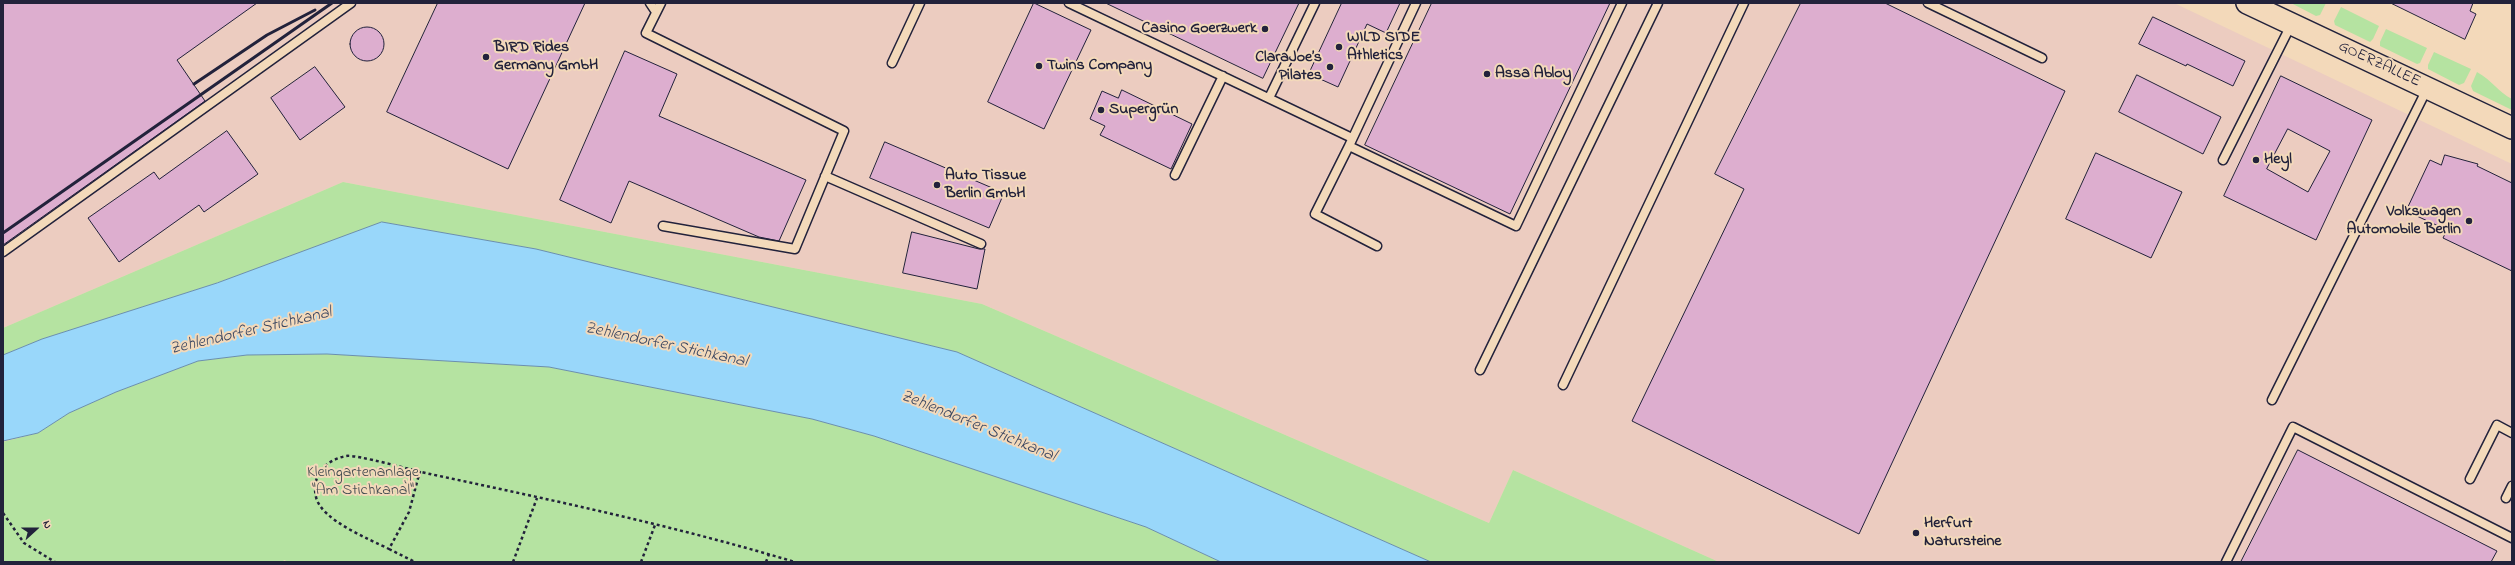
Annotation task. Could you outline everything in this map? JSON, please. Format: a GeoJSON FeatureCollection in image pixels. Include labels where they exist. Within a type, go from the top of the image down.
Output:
{"type":"FeatureCollection","features":[{"type":"Feature","properties":{"kind":"main road","name":"GOERZALLEE"},"geometry":{"type":"LineString","coordinates":[[2247,3],[2512,128]]}},
{"type":"Feature","properties":{"kind":"lane"},"geometry":{"type":"LineString","coordinates":[[3,252],[351,3]]}},
{"type":"Feature","properties":{"kind":"lane"},"geometry":{"type":"LineString","coordinates":[[650,3],[656,12]]}},
{"type":"Feature","properties":{"kind":"lane"},"geometry":{"type":"LineString","coordinates":[[661,3],[646,34],[844,131],[795,249],[663,226]]}},
{"type":"Feature","properties":{"kind":"lane"},"geometry":{"type":"LineString","coordinates":[[892,64],[920,3]]}},
{"type":"Feature","properties":{"kind":"lane"},"geometry":{"type":"LineString","coordinates":[[1069,3],[1352,138]]}},
{"type":"Feature","properties":{"kind":"lane"},"geometry":{"type":"LineString","coordinates":[[1270,98],[1315,3]]}},
{"type":"Feature","properties":{"kind":"lane"},"geometry":{"type":"LineString","coordinates":[[1377,246],[1315,214],[1349,146],[1416,3]]}},
{"type":"Feature","properties":{"kind":"lane"},"geometry":{"type":"LineString","coordinates":[[1349,146],[1516,226],[1622,3]]}},
{"type":"Feature","properties":{"kind":"lane"},"geometry":{"type":"LineString","coordinates":[[1480,370],[1658,3]]}},
{"type":"Feature","properties":{"kind":"lane"},"geometry":{"type":"LineString","coordinates":[[1563,385],[1744,3]]}},
{"type":"Feature","properties":{"kind":"lane"},"geometry":{"type":"LineString","coordinates":[[1928,3],[2042,58]]}},
{"type":"Feature","properties":{"kind":"lane"},"geometry":{"type":"LineString","coordinates":[[2223,160],[2291,24]]}},
{"type":"Feature","properties":{"kind":"lane"},"geometry":{"type":"LineString","coordinates":[[1176,175],[1223,76]]}},
{"type":"Feature","properties":{"kind":"lane"},"geometry":{"type":"LineString","coordinates":[[2272,400],[2428,88]]}},
{"type":"Feature","properties":{"kind":"lane"},"geometry":{"type":"LineString","coordinates":[[825,176],[981,244]]}},
{"type":"Feature","properties":{"kind":"lane"},"geometry":{"type":"LineString","coordinates":[[2470,479],[2497,425],[2512,433]]}},
{"type":"Feature","properties":{"kind":"lane"},"geometry":{"type":"LineString","coordinates":[[2226,562],[2293,427],[2512,538]]}},
{"type":"Feature","properties":{"kind":"lane"},"geometry":{"type":"LineString","coordinates":[[2506,498],[2512,486]]}},
{"type":"Feature","properties":{"kind":"path"},"geometry":{"type":"LineString","coordinates":[[415,562],[348,528],[320,508],[316,497],[314,483],[319,471],[328,462],[347,455],[656,525],[795,562]]}},
{"type":"Feature","properties":{"kind":"path"},"geometry":{"type":"LineString","coordinates":[[389,549],[408,512],[420,471]]}},
{"type":"Feature","properties":{"kind":"path"},"geometry":{"type":"LineString","coordinates":[[513,562],[538,498]]}},
{"type":"Feature","properties":{"kind":"path"},"geometry":{"type":"LineString","coordinates":[[3,513],[24,543],[55,562]]}},
{"type":"Feature","properties":{"kind":"path"},"geometry":{"type":"LineString","coordinates":[[641,562],[656,525]]}},
{"type":"Feature","properties":{"kind":"path"},"geometry":{"type":"LineString","coordinates":[[766,562],[769,554]]}},
{"type":"Feature","properties":{"kind":"shaded area"},"geometry":{"type":"Polygon","coordinates":[[[3,3],[2174,3],[2512,164],[2512,562],[1719,562],[1513,470],[1489,523],[982,304],[343,182],[3,328],[3,3]]]}},
{"type":"Feature","properties":{"kind":"green space"},"geometry":{"type":"Polygon","coordinates":[[[2291,3],[2326,3],[2320,15],[2316,16],[2291,3]]]}},
{"type":"Feature","properties":{"kind":"green space"},"geometry":{"type":"Polygon","coordinates":[[[2341,7],[2379,26],[2370,42],[2335,25],[2334,21],[2341,7]]]}},
{"type":"Feature","properties":{"kind":"green space"},"geometry":{"type":"Polygon","coordinates":[[[2386,29],[2427,48],[2420,63],[2417,64],[2380,46],[2380,42],[2386,29]]]}},
{"type":"Feature","properties":{"kind":"green space"},"geometry":{"type":"Polygon","coordinates":[[[2434,52],[2471,69],[2464,83],[2459,85],[2428,69],[2428,65],[2434,52]]]}},
{"type":"Feature","properties":{"kind":"green space"},"geometry":{"type":"Polygon","coordinates":[[[2477,72],[2512,99],[2512,110],[2473,91],[2471,86],[2477,72]]]}},
{"type":"Feature","properties":{"kind":"green space"},"geometry":{"type":"Polygon","coordinates":[[[343,182],[982,304],[1489,523],[1513,470],[1719,562],[1431,562],[957,352],[536,249],[382,222],[217,283],[42,339],[3,355],[3,328],[343,182]]]}},
{"type":"Feature","properties":{"kind":"green space","name":"Kleingartenanlage \"Am Stichkanal\""},"geometry":{"type":"Polygon","coordinates":[[[327,354],[549,367],[812,419],[874,436],[1146,527],[1221,562],[289,562],[284,560],[283,562],[3,562],[3,442],[38,433],[69,413],[116,392],[198,361],[247,355],[327,354]]]}},
{"type":"Feature","properties":{"kind":"water","name":"Zehlendorfer Stichkanal"},"geometry":{"type":"Polygon","coordinates":[[[382,222],[536,249],[957,352],[1431,562],[1221,562],[1146,527],[874,436],[812,419],[549,367],[327,354],[247,355],[198,361],[116,392],[69,413],[38,433],[3,441],[3,355],[42,339],[217,283],[382,222]]]}},
{"type":"Feature","properties":{"kind":"building"},"geometry":{"type":"Polygon","coordinates":[[[3,3],[257,3],[177,60],[205,101],[3,245],[3,3]]]}},
{"type":"Feature","properties":{"kind":"building","name":"BIRD Rides Germany GmbH"},"geometry":{"type":"Polygon","coordinates":[[[438,3],[585,3],[508,169],[387,112],[438,3]]]}},
{"type":"Feature","properties":{"kind":"building","name":"Twins Company"},"geometry":{"type":"Polygon","coordinates":[[[1034,3],[1091,30],[1044,129],[988,102],[1034,3]]]}},
{"type":"Feature","properties":{"kind":"building"},"geometry":{"type":"Polygon","coordinates":[[[1106,3],[1299,3],[1263,78],[1106,3]]]}},
{"type":"Feature","properties":{"kind":"building"},"geometry":{"type":"Polygon","coordinates":[[[1342,3],[1400,3],[1386,33],[1367,24],[1338,87],[1309,74],[1342,3]]]}},
{"type":"Feature","properties":{"kind":"building","name":"Assa Abloy"},"geometry":{"type":"Polygon","coordinates":[[[1432,3],[1610,3],[1510,214],[1365,145],[1432,3]]]}},
{"type":"Feature","properties":{"kind":"building"},"geometry":{"type":"Polygon","coordinates":[[[1801,3],[1885,3],[2065,91],[1859,534],[1632,421],[1744,189],[1715,174],[1801,3]]]}},
{"type":"Feature","properties":{"kind":"building"},"geometry":{"type":"Polygon","coordinates":[[[2391,3],[2473,3],[2470,11],[2476,14],[2465,39],[2391,3]]]}},
{"type":"Feature","properties":{"kind":"building"},"geometry":{"type":"Polygon","coordinates":[[[2153,17],[2245,61],[2233,86],[2187,64],[2186,66],[2139,44],[2153,17]]]}},
{"type":"Feature","properties":{"kind":"building"},"geometry":{"type":"Polygon","coordinates":[[[367,27],[373,28],[379,32],[383,38],[383,50],[379,56],[373,60],[367,61],[361,60],[355,56],[351,50],[350,44],[351,38],[355,32],[361,28],[367,27]]]}},
{"type":"Feature","properties":{"kind":"building"},"geometry":{"type":"Polygon","coordinates":[[[625,51],[677,74],[659,116],[806,180],[779,241],[759,237],[629,181],[611,223],[560,200],[625,51]]]}},
{"type":"Feature","properties":{"kind":"building"},"geometry":{"type":"Polygon","coordinates":[[[315,67],[345,107],[300,140],[271,98],[315,67]]]}},
{"type":"Feature","properties":{"kind":"building"},"geometry":{"type":"Polygon","coordinates":[[[2137,75],[2221,117],[2203,154],[2119,112],[2137,75]]]}},
{"type":"Feature","properties":{"kind":"building","name":"Heyl"},"geometry":{"type":"Polygon","coordinates":[[[2281,76],[2372,120],[2316,240],[2224,196],[2281,76]],[[2288,129],[2267,169],[2308,192],[2330,151],[2288,129]]]}},
{"type":"Feature","properties":{"kind":"building"},"geometry":{"type":"Polygon","coordinates":[[[1122,90],[1192,124],[1171,169],[1100,135],[1105,126],[1090,119],[1102,91],[1118,98],[1122,90]]]}},
{"type":"Feature","properties":{"kind":"building"},"geometry":{"type":"Polygon","coordinates":[[[227,131],[258,174],[204,212],[199,205],[119,262],[88,218],[154,172],[159,179],[227,131]]]}},
{"type":"Feature","properties":{"kind":"building","name":"Auto Tissue Berlin GmbH"},"geometry":{"type":"Polygon","coordinates":[[[885,142],[1004,193],[989,228],[870,178],[885,142]]]}},
{"type":"Feature","properties":{"kind":"building"},"geometry":{"type":"Polygon","coordinates":[[[2096,153],[2182,192],[2151,258],[2066,219],[2096,153]]]}},
{"type":"Feature","properties":{"kind":"building","name":"Volkswagen Automobile Berlin"},"geometry":{"type":"Polygon","coordinates":[[[2445,155],[2478,164],[2477,166],[2512,183],[2512,271],[2443,238],[2447,230],[2406,211],[2430,160],[2441,165],[2445,155]]]}},
{"type":"Feature","properties":{"kind":"building"},"geometry":{"type":"Polygon","coordinates":[[[912,232],[979,249],[985,249],[977,289],[903,273],[912,232]]]}},
{"type":"Feature","properties":{"kind":"building"},"geometry":{"type":"Polygon","coordinates":[[[2298,450],[2497,551],[2491,562],[2241,562],[2298,450]]]}},
{"type":"Feature","properties":{"kind":"railway"},"geometry":{"type":"LineString","coordinates":[[3,233],[332,3]]}},
{"type":"Feature","properties":{"kind":"railway"},"geometry":{"type":"LineString","coordinates":[[194,84],[267,35],[315,10]]}},
{"type":"Feature","properties":{"kind":"place","name":"Casino Goerzwerk"},"geometry":{"type":"Point","coordinates":[1265,29]}},
{"type":"Feature","properties":{"kind":"place","name":"WILD SIDE Athletics"},"geometry":{"type":"Point","coordinates":[1339,47]}},
{"type":"Feature","properties":{"kind":"place","name":"BIRD Rides Germany GmbH"},"geometry":{"type":"Point","coordinates":[486,57]}},
{"type":"Feature","properties":{"kind":"place","name":"Twins Company"},"geometry":{"type":"Point","coordinates":[1039,66]}},
{"type":"Feature","properties":{"kind":"place","name":"ClaraJoe’s Pilates"},"geometry":{"type":"Point","coordinates":[1330,67]}},
{"type":"Feature","properties":{"kind":"place","name":"Assa Abloy"},"geometry":{"type":"Point","coordinates":[1487,74]}},
{"type":"Feature","properties":{"kind":"place","name":"Supergrün"},"geometry":{"type":"Point","coordinates":[1101,110]}},
{"type":"Feature","properties":{"kind":"place","name":"Heyl"},"geometry":{"type":"Point","coordinates":[2256,160]}},
{"type":"Feature","properties":{"kind":"place","name":"Auto Tissue Berlin GmbH"},"geometry":{"type":"Point","coordinates":[937,185]}},
{"type":"Feature","properties":{"kind":"place","name":"Volkswagen Automobile Berlin"},"geometry":{"type":"Point","coordinates":[2469,221]}},
{"type":"Feature","properties":{"kind":"place","name":"Herfurt Natursteine"},"geometry":{"type":"Point","coordinates":[1916,533]}}]}
